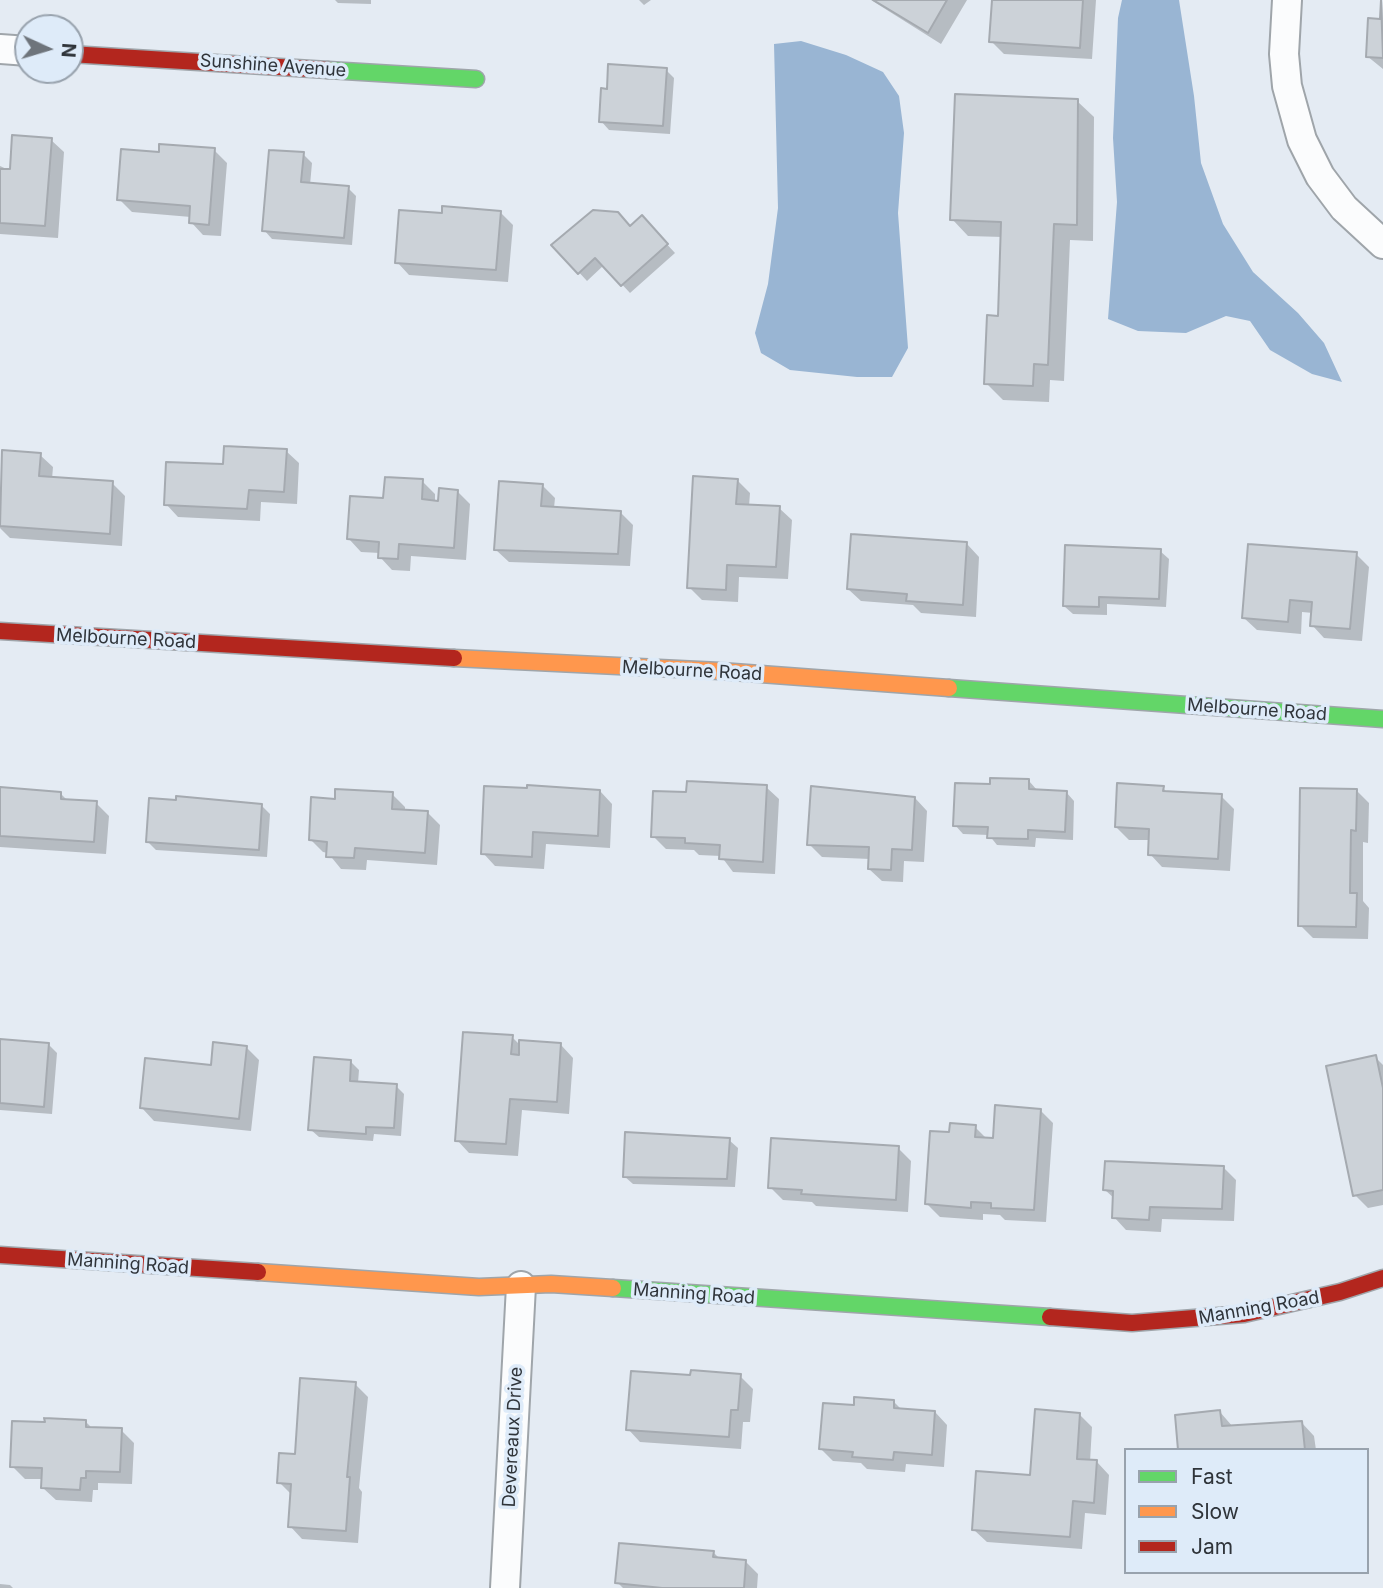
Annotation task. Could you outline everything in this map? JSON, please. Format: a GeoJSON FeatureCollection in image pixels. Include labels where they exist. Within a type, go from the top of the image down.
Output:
{"type":"FeatureCollection","features":[{"type":"Feature","properties":{"kind":"street"},"geometry":{"type":"LineString","coordinates":[[1287,0],[1284,54],[1287,86],[1302,140],[1320,176],[1344,208],[1383,244]]}},
{"type":"Feature","properties":{"kind":"street","name":"Sunshine Avenue"},"geometry":{"type":"LineString","coordinates":[[84,55],[476,79]]}},
{"type":"Feature","properties":{"kind":"street","name":"Melbourne Road"},"geometry":{"type":"LineString","coordinates":[[0,631],[596,667],[734,672],[1383,719]]}},
{"type":"Feature","properties":{"kind":"street","name":"Manning Road"},"geometry":{"type":"LineString","coordinates":[[0,1255],[479,1287],[551,1284],[1132,1323],[1244,1314],[1340,1292],[1383,1278]]}},
{"type":"Feature","properties":{"kind":"street","name":"Devereaux Drive"},"geometry":{"type":"LineString","coordinates":[[505,1588],[521,1286]]}},
{"type":"Feature","properties":{"kind":"water"},"geometry":{"type":"Polygon","coordinates":[[[1122,0],[1179,0],[1201,163],[1223,224],[1253,272],[1298,313],[1324,343],[1342,382],[1312,374],[1270,350],[1250,321],[1226,316],[1186,333],[1138,331],[1108,319],[1117,202],[1113,138],[1118,18],[1122,0]]]}},
{"type":"Feature","properties":{"kind":"water"},"geometry":{"type":"Polygon","coordinates":[[[801,41],[846,55],[883,72],[899,96],[904,133],[898,213],[908,348],[892,377],[857,377],[790,370],[761,353],[755,333],[768,284],[778,208],[774,44],[801,41]]]}},
{"type":"Feature","properties":{"kind":"building"},"geometry":{"type":"Polygon","coordinates":[[[873,0],[947,0],[928,33],[873,0]]]}},
{"type":"Feature","properties":{"kind":"building"},"geometry":{"type":"Polygon","coordinates":[[[992,0],[1083,0],[1080,48],[989,42],[992,0]]]}},
{"type":"Feature","properties":{"kind":"building"},"geometry":{"type":"Polygon","coordinates":[[[1381,0],[1383,58],[1366,57],[1368,18],[1380,19],[1381,0]]]}},
{"type":"Feature","properties":{"kind":"building"},"geometry":{"type":"Polygon","coordinates":[[[608,64],[667,68],[663,126],[599,122],[601,88],[607,89],[608,64]]]}},
{"type":"Feature","properties":{"kind":"building"},"geometry":{"type":"Polygon","coordinates":[[[955,94],[1078,99],[1077,225],[1054,224],[1048,365],[1034,364],[1033,386],[984,384],[987,315],[998,316],[1001,222],[950,220],[955,94]]]}},
{"type":"Feature","properties":{"kind":"building"},"geometry":{"type":"Polygon","coordinates":[[[12,135],[52,138],[45,226],[0,223],[0,169],[10,169],[12,135]]]}},
{"type":"Feature","properties":{"kind":"building"},"geometry":{"type":"Polygon","coordinates":[[[159,144],[215,148],[209,225],[189,223],[190,206],[117,200],[121,149],[159,152],[159,144]]]}},
{"type":"Feature","properties":{"kind":"building"},"geometry":{"type":"Polygon","coordinates":[[[269,150],[304,152],[301,182],[349,186],[344,238],[262,231],[269,150]]]}},
{"type":"Feature","properties":{"kind":"building"},"geometry":{"type":"Polygon","coordinates":[[[442,206],[501,211],[496,270],[395,263],[399,210],[442,213],[442,206]]]}},
{"type":"Feature","properties":{"kind":"building"},"geometry":{"type":"Polygon","coordinates":[[[593,210],[618,212],[630,226],[642,215],[668,244],[621,286],[595,258],[578,274],[551,245],[593,210]]]}},
{"type":"Feature","properties":{"kind":"building"},"geometry":{"type":"Polygon","coordinates":[[[224,446],[287,449],[284,492],[249,490],[247,509],[164,505],[166,462],[223,464],[224,446]]]}},
{"type":"Feature","properties":{"kind":"building"},"geometry":{"type":"Polygon","coordinates":[[[2,450],[41,453],[39,476],[113,481],[110,534],[0,526],[2,450]]]}},
{"type":"Feature","properties":{"kind":"building"},"geometry":{"type":"Polygon","coordinates":[[[693,476],[738,479],[736,504],[780,506],[776,567],[727,565],[726,590],[687,588],[693,476]]]}},
{"type":"Feature","properties":{"kind":"building"},"geometry":{"type":"Polygon","coordinates":[[[385,477],[423,479],[422,499],[438,501],[439,488],[458,490],[454,548],[399,544],[398,559],[378,558],[379,542],[347,539],[350,496],[383,498],[385,477]]]}},
{"type":"Feature","properties":{"kind":"building"},"geometry":{"type":"Polygon","coordinates":[[[499,481],[543,484],[541,506],[621,511],[618,554],[494,550],[499,481]]]}},
{"type":"Feature","properties":{"kind":"building"},"geometry":{"type":"Polygon","coordinates":[[[851,534],[967,542],[963,605],[906,601],[907,594],[847,589],[851,534]]]}},
{"type":"Feature","properties":{"kind":"building"},"geometry":{"type":"Polygon","coordinates":[[[1248,544],[1357,552],[1350,629],[1310,626],[1312,602],[1290,600],[1288,622],[1242,618],[1248,544]]]}},
{"type":"Feature","properties":{"kind":"building"},"geometry":{"type":"Polygon","coordinates":[[[1065,545],[1161,549],[1159,599],[1099,597],[1099,607],[1063,606],[1065,545]]]}},
{"type":"Feature","properties":{"kind":"building"},"geometry":{"type":"Polygon","coordinates":[[[990,778],[1029,779],[1029,789],[1067,791],[1065,832],[1028,830],[1028,839],[987,838],[988,827],[953,826],[955,783],[990,784],[990,778]]]}},
{"type":"Feature","properties":{"kind":"building"},"geometry":{"type":"Polygon","coordinates":[[[687,781],[767,785],[763,862],[719,859],[720,845],[685,843],[685,838],[651,837],[653,791],[686,792],[687,781]]]}},
{"type":"Feature","properties":{"kind":"building"},"geometry":{"type":"Polygon","coordinates":[[[1117,783],[1164,786],[1163,791],[1222,794],[1218,859],[1148,855],[1149,829],[1115,827],[1117,783]]]}},
{"type":"Feature","properties":{"kind":"building"},"geometry":{"type":"Polygon","coordinates":[[[527,785],[600,790],[598,836],[533,832],[532,857],[481,854],[484,786],[527,788],[527,785]]]}},
{"type":"Feature","properties":{"kind":"building"},"geometry":{"type":"Polygon","coordinates":[[[811,786],[915,797],[912,850],[892,849],[891,870],[868,869],[869,847],[807,845],[811,786]]]}},
{"type":"Feature","properties":{"kind":"building"},"geometry":{"type":"Polygon","coordinates":[[[0,787],[61,792],[61,799],[97,801],[94,842],[0,836],[0,787]]]}},
{"type":"Feature","properties":{"kind":"building"},"geometry":{"type":"Polygon","coordinates":[[[1300,788],[1357,789],[1356,831],[1351,830],[1350,893],[1357,893],[1356,927],[1298,926],[1300,788]]]}},
{"type":"Feature","properties":{"kind":"building"},"geometry":{"type":"Polygon","coordinates":[[[335,789],[393,792],[392,809],[428,811],[425,853],[355,848],[354,858],[326,857],[327,842],[309,840],[311,797],[335,799],[335,789]]]}},
{"type":"Feature","properties":{"kind":"building"},"geometry":{"type":"Polygon","coordinates":[[[176,796],[262,804],[259,850],[146,842],[149,798],[176,800],[176,796]]]}},
{"type":"Feature","properties":{"kind":"building"},"geometry":{"type":"Polygon","coordinates":[[[463,1032],[513,1035],[511,1054],[519,1055],[519,1040],[561,1043],[557,1102],[510,1099],[506,1144],[455,1141],[463,1032]]]}},
{"type":"Feature","properties":{"kind":"building"},"geometry":{"type":"Polygon","coordinates":[[[0,1039],[49,1043],[44,1107],[0,1103],[0,1039]]]}},
{"type":"Feature","properties":{"kind":"building"},"geometry":{"type":"Polygon","coordinates":[[[213,1042],[247,1046],[239,1119],[140,1108],[145,1058],[211,1065],[213,1042]]]}},
{"type":"Feature","properties":{"kind":"building"},"geometry":{"type":"Polygon","coordinates":[[[1376,1055],[1383,1088],[1383,1190],[1353,1196],[1326,1066],[1376,1055]]]}},
{"type":"Feature","properties":{"kind":"building"},"geometry":{"type":"Polygon","coordinates":[[[314,1057],[351,1060],[350,1081],[397,1084],[394,1128],[366,1127],[366,1134],[308,1130],[314,1057]]]}},
{"type":"Feature","properties":{"kind":"building"},"geometry":{"type":"Polygon","coordinates":[[[995,1105],[1041,1109],[1034,1210],[991,1208],[991,1203],[971,1202],[971,1208],[925,1204],[930,1131],[949,1132],[950,1123],[976,1125],[975,1137],[993,1138],[995,1105]]]}},
{"type":"Feature","properties":{"kind":"building"},"geometry":{"type":"Polygon","coordinates":[[[625,1132],[730,1138],[727,1179],[623,1177],[625,1132]]]}},
{"type":"Feature","properties":{"kind":"building"},"geometry":{"type":"Polygon","coordinates":[[[771,1138],[899,1146],[896,1200],[801,1194],[802,1190],[768,1188],[771,1138]]]}},
{"type":"Feature","properties":{"kind":"building"},"geometry":{"type":"Polygon","coordinates":[[[1105,1161],[1224,1166],[1222,1209],[1150,1207],[1149,1220],[1112,1218],[1113,1191],[1103,1190],[1105,1161]]]}},
{"type":"Feature","properties":{"kind":"building"},"geometry":{"type":"Polygon","coordinates":[[[691,1370],[741,1374],[738,1410],[731,1410],[729,1437],[626,1430],[631,1371],[690,1375],[691,1370]]]}},
{"type":"Feature","properties":{"kind":"building"},"geometry":{"type":"Polygon","coordinates":[[[300,1378],[356,1382],[347,1477],[350,1477],[346,1531],[288,1527],[291,1484],[277,1483],[279,1453],[295,1454],[300,1378]]]}},
{"type":"Feature","properties":{"kind":"building"},"geometry":{"type":"Polygon","coordinates":[[[854,1397],[894,1400],[894,1408],[935,1411],[932,1455],[894,1452],[893,1460],[852,1457],[853,1452],[819,1449],[823,1403],[854,1405],[854,1397]]]}},
{"type":"Feature","properties":{"kind":"building"},"geometry":{"type":"Polygon","coordinates":[[[1035,1409],[1080,1413],[1077,1459],[1097,1460],[1094,1503],[1073,1501],[1070,1537],[972,1530],[976,1471],[1030,1475],[1035,1409]]]}},
{"type":"Feature","properties":{"kind":"building"},"geometry":{"type":"Polygon","coordinates":[[[1220,1410],[1222,1426],[1302,1421],[1305,1448],[1178,1448],[1175,1415],[1220,1410]]]}},
{"type":"Feature","properties":{"kind":"building"},"geometry":{"type":"Polygon","coordinates":[[[44,1418],[86,1420],[86,1427],[122,1428],[120,1472],[86,1471],[86,1478],[81,1478],[80,1490],[41,1488],[42,1468],[10,1467],[12,1421],[45,1422],[44,1418]]]}},
{"type":"Feature","properties":{"kind":"building"},"geometry":{"type":"Polygon","coordinates":[[[619,1543],[714,1551],[713,1557],[746,1560],[744,1588],[662,1588],[615,1583],[619,1543]]]}},
{"type":"Feature","properties":{"kind":"traffic: fast"},"geometry":{"type":"LineString","coordinates":[[328,70],[476,79]]}},
{"type":"Feature","properties":{"kind":"traffic: fast"},"geometry":{"type":"LineString","coordinates":[[949,688],[1383,719]]}},
{"type":"Feature","properties":{"kind":"traffic: fast"},"geometry":{"type":"LineString","coordinates":[[613,1288],[1050,1317]]}},
{"type":"Feature","properties":{"kind":"traffic: slow"},"geometry":{"type":"LineString","coordinates":[[454,658],[720,671],[949,688]]}},
{"type":"Feature","properties":{"kind":"traffic: slow"},"geometry":{"type":"LineString","coordinates":[[258,1272],[479,1287],[551,1284],[613,1288]]}},
{"type":"Feature","properties":{"kind":"traffic: jam"},"geometry":{"type":"LineString","coordinates":[[84,55],[328,70]]}},
{"type":"Feature","properties":{"kind":"traffic: jam"},"geometry":{"type":"LineString","coordinates":[[0,631],[454,658]]}},
{"type":"Feature","properties":{"kind":"traffic: jam"},"geometry":{"type":"LineString","coordinates":[[0,1255],[258,1272]]}},
{"type":"Feature","properties":{"kind":"traffic: jam"},"geometry":{"type":"LineString","coordinates":[[1050,1317],[1132,1323],[1244,1314],[1340,1292],[1383,1278]]}}]}
